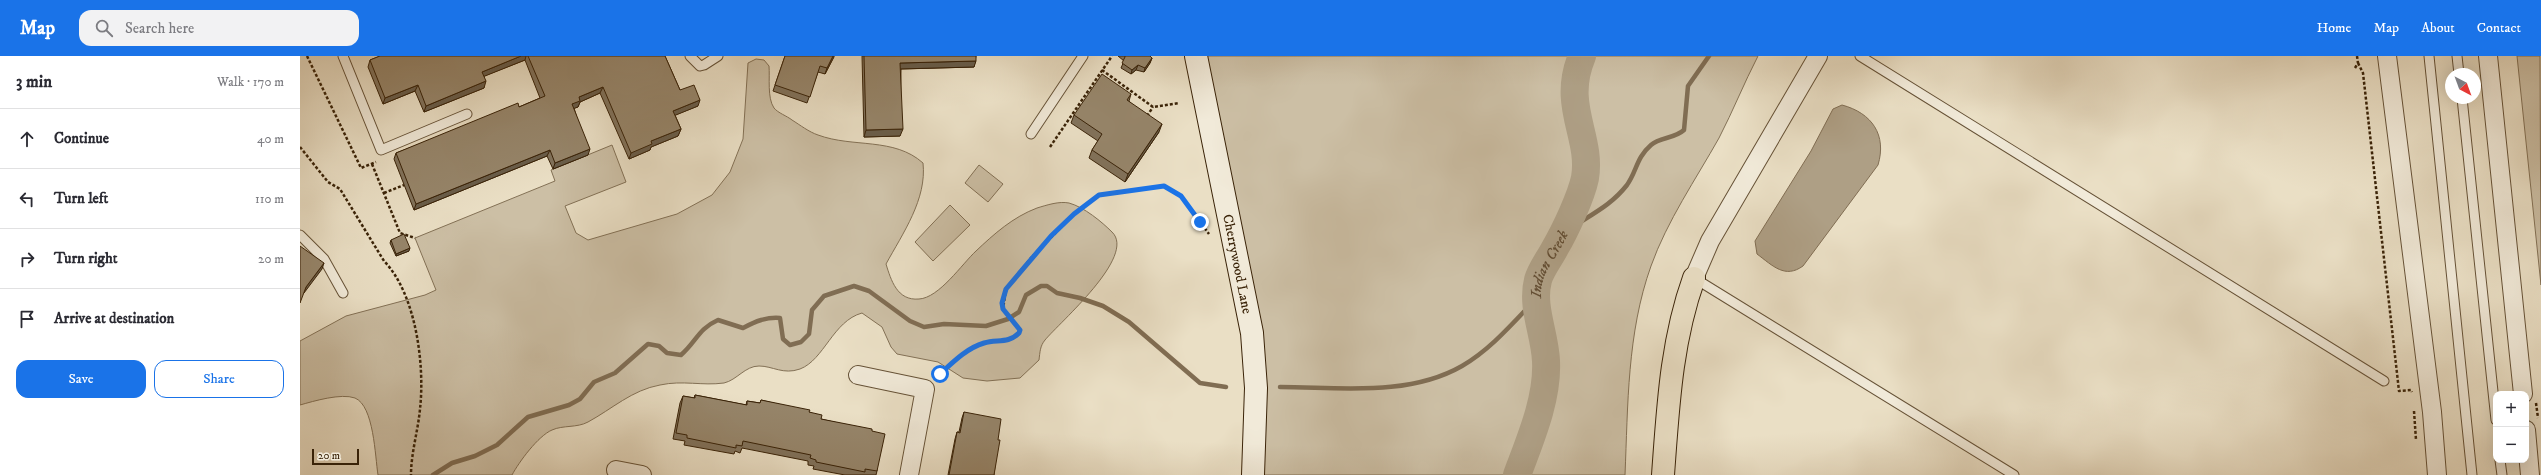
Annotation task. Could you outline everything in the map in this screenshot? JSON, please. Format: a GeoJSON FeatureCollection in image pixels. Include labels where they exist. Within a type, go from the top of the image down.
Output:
{"type":"FeatureCollection","features":[{"type":"Feature","properties":{"kind":"highway"},"geometry":{"type":"LineString","coordinates":[[1663,475],[1676,339],[1694,278]]}},
{"type":"Feature","properties":{"kind":"street","name":"Cherrywood Lane"},"geometry":{"type":"LineString","coordinates":[[1196,56],[1252,333],[1256,388],[1253,475]]}},
{"type":"Feature","properties":{"kind":"street"},"geometry":{"type":"LineString","coordinates":[[1694,278],[1710,241],[1818,56]]}},
{"type":"Feature","properties":{"kind":"street"},"geometry":{"type":"LineString","coordinates":[[2387,56],[2432,412],[2437,475]]}},
{"type":"Feature","properties":{"kind":"street"},"geometry":{"type":"LineString","coordinates":[[2488,56],[2523,391]]}},
{"type":"Feature","properties":{"kind":"street"},"geometry":{"type":"LineString","coordinates":[[858,375],[925,389],[909,475]]}},
{"type":"Feature","properties":{"kind":"street"},"geometry":{"type":"LineString","coordinates":[[2529,463],[2530,475]]}},
{"type":"Feature","properties":{"kind":"street"},"geometry":{"type":"LineString","coordinates":[[616,470],[642,475]]}},
{"type":"Feature","properties":{"kind":"lane"},"geometry":{"type":"LineString","coordinates":[[342,56],[381,150],[467,114]]}},
{"type":"Feature","properties":{"kind":"lane"},"geometry":{"type":"LineString","coordinates":[[690,56],[700,66],[718,56]]}},
{"type":"Feature","properties":{"kind":"lane"},"geometry":{"type":"LineString","coordinates":[[1031,134],[1083,56]]}},
{"type":"Feature","properties":{"kind":"lane"},"geometry":{"type":"LineString","coordinates":[[1860,56],[2384,381]]}},
{"type":"Feature","properties":{"kind":"lane"},"geometry":{"type":"LineString","coordinates":[[2429,56],[2472,475]]}},
{"type":"Feature","properties":{"kind":"lane"},"geometry":{"type":"LineString","coordinates":[[2457,56],[2458,68]]}},
{"type":"Feature","properties":{"kind":"lane"},"geometry":{"type":"LineString","coordinates":[[2463,104],[2493,392]]}},
{"type":"Feature","properties":{"kind":"lane"},"geometry":{"type":"LineString","coordinates":[[300,235],[324,259],[343,293]]}},
{"type":"Feature","properties":{"kind":"lane"},"geometry":{"type":"LineString","coordinates":[[1694,278],[2014,475]]}},
{"type":"Feature","properties":{"kind":"lane"},"geometry":{"type":"LineString","coordinates":[[2500,463],[2502,475]]}},
{"type":"Feature","properties":{"kind":"path"},"geometry":{"type":"LineString","coordinates":[[1050,147],[1112,56]]}},
{"type":"Feature","properties":{"kind":"path"},"geometry":{"type":"LineString","coordinates":[[2357,56],[2358,63],[2363,73],[2399,391],[2411,390],[2412,396]]}},
{"type":"Feature","properties":{"kind":"path"},"geometry":{"type":"LineString","coordinates":[[2356,68],[2358,63]]}},
{"type":"Feature","properties":{"kind":"path"},"geometry":{"type":"LineString","coordinates":[[1102,70],[1153,107],[1179,103]]}},
{"type":"Feature","properties":{"kind":"path"},"geometry":{"type":"LineString","coordinates":[[1143,121],[1153,107]]}},
{"type":"Feature","properties":{"kind":"path"},"geometry":{"type":"LineString","coordinates":[[300,147],[328,182],[340,188],[384,261],[392,270],[405,296],[421,360],[421,406],[411,475]]}},
{"type":"Feature","properties":{"kind":"path"},"geometry":{"type":"LineString","coordinates":[[372,164],[400,233],[416,238]]}},
{"type":"Feature","properties":{"kind":"path"},"geometry":{"type":"LineString","coordinates":[[384,194],[404,185]]}},
{"type":"Feature","properties":{"kind":"path"},"geometry":{"type":"LineString","coordinates":[[925,389],[964,354],[984,343],[1009,340],[1019,333],[1017,327],[1006,313],[1002,303],[1006,289],[1051,236],[1074,214],[1099,195],[1152,186],[1169,187],[1190,205],[1209,234]]}},
{"type":"Feature","properties":{"kind":"path"},"geometry":{"type":"LineString","coordinates":[[2414,407],[2417,447]]}},
{"type":"Feature","properties":{"kind":"shaded area"},"geometry":{"type":"Polygon","coordinates":[[[1196,56],[1758,56],[1719,138],[1682,200],[1665,233],[1651,266],[1643,291],[1637,317],[1630,369],[1625,475],[1253,475],[1256,388],[1196,56]]]}},
{"type":"Feature","properties":{"kind":"shaded area"},"geometry":{"type":"Polygon","coordinates":[[[2517,56],[2540,56],[2541,285],[2517,56]]]}},
{"type":"Feature","properties":{"kind":"shaded area"},"geometry":{"type":"Polygon","coordinates":[[[756,59],[764,60],[769,66],[770,99],[774,108],[790,119],[815,134],[831,139],[899,149],[912,155],[923,163],[923,176],[918,203],[886,264],[893,283],[905,297],[919,299],[934,293],[950,280],[976,251],[997,232],[1020,216],[1037,208],[1057,203],[1069,203],[1087,211],[1112,232],[1117,243],[1114,256],[1106,272],[1094,288],[1043,342],[1039,360],[1020,378],[987,381],[963,378],[938,362],[897,354],[891,347],[882,327],[862,313],[852,317],[843,324],[816,358],[800,369],[788,371],[759,366],[749,368],[733,379],[724,383],[677,383],[650,387],[631,395],[584,424],[556,428],[547,433],[529,450],[512,475],[378,475],[370,421],[361,403],[355,398],[342,396],[300,405],[300,341],[346,316],[425,295],[436,290],[415,238],[555,181],[551,170],[612,145],[626,182],[565,206],[576,233],[588,240],[677,214],[712,195],[730,172],[743,139],[748,63],[756,59]]]}},
{"type":"Feature","properties":{"kind":"shaded area"},"geometry":{"type":"Polygon","coordinates":[[[1842,105],[1862,114],[1875,127],[1880,144],[1878,165],[1803,266],[1797,270],[1790,271],[1779,269],[1768,263],[1757,254],[1755,241],[1811,151],[1833,109],[1842,105]]]}},
{"type":"Feature","properties":{"kind":"shaded area"},"geometry":{"type":"Polygon","coordinates":[[[979,165],[1003,184],[988,202],[965,183],[979,165]]]}},
{"type":"Feature","properties":{"kind":"shaded area"},"geometry":{"type":"Polygon","coordinates":[[[950,205],[970,225],[933,261],[915,242],[950,205]]]}},
{"type":"Feature","properties":{"kind":"building"},"geometry":{"type":"Polygon","coordinates":[[[380,56],[521,56],[482,72],[486,81],[426,106],[418,85],[385,98],[370,60],[380,56]]]}},
{"type":"Feature","properties":{"kind":"building"},"geometry":{"type":"Polygon","coordinates":[[[528,56],[665,56],[680,90],[694,85],[700,100],[673,111],[681,129],[651,141],[652,144],[631,153],[603,87],[579,97],[580,101],[572,104],[590,149],[555,163],[550,150],[416,204],[396,153],[518,103],[519,107],[545,96],[528,56]]]}},
{"type":"Feature","properties":{"kind":"building"},"geometry":{"type":"Polygon","coordinates":[[[785,56],[833,56],[827,68],[820,66],[810,97],[775,85],[785,56]]]}},
{"type":"Feature","properties":{"kind":"building"},"geometry":{"type":"Polygon","coordinates":[[[864,56],[976,56],[976,61],[900,63],[903,129],[866,130],[864,56]]]}},
{"type":"Feature","properties":{"kind":"building"},"geometry":{"type":"Polygon","coordinates":[[[1125,56],[1150,56],[1152,58],[1145,68],[1138,65],[1132,70],[1122,63],[1125,56]]]}},
{"type":"Feature","properties":{"kind":"building"},"geometry":{"type":"Polygon","coordinates":[[[1102,74],[1131,94],[1127,100],[1162,124],[1128,174],[1092,150],[1102,134],[1074,115],[1102,74]]]}},
{"type":"Feature","properties":{"kind":"building"},"geometry":{"type":"Polygon","coordinates":[[[404,234],[410,248],[396,254],[391,240],[404,234]]]}},
{"type":"Feature","properties":{"kind":"building"},"geometry":{"type":"Polygon","coordinates":[[[300,246],[324,263],[306,287],[300,303],[300,246]]]}},
{"type":"Feature","properties":{"kind":"building"},"geometry":{"type":"Polygon","coordinates":[[[695,395],[747,405],[747,401],[760,403],[761,400],[810,410],[809,412],[822,415],[821,419],[872,429],[872,431],[885,434],[877,471],[865,469],[865,472],[816,462],[816,460],[810,458],[811,455],[743,441],[742,446],[736,445],[736,448],[687,438],[687,435],[676,433],[683,396],[695,398],[695,395]]]}},
{"type":"Feature","properties":{"kind":"building"},"geometry":{"type":"Polygon","coordinates":[[[964,412],[1001,419],[998,440],[1000,440],[994,475],[949,475],[957,432],[960,433],[964,412]]]}},
{"type":"Feature","properties":{"kind":"waterway","name":"Indian Creek"},"geometry":{"type":"LineString","coordinates":[[1517,475],[1537,419],[1546,375],[1545,351],[1536,300],[1538,280],[1568,223],[1580,195],[1585,178],[1585,148],[1578,120],[1575,90],[1576,74],[1582,56]]}},
{"type":"Feature","properties":{"kind":"waterway"},"geometry":{"type":"LineString","coordinates":[[1564,233],[1605,206],[1620,193],[1630,180],[1642,155],[1651,145],[1655,142],[1676,135],[1684,130],[1688,86],[1709,56]]}},
{"type":"Feature","properties":{"kind":"waterway"},"geometry":{"type":"LineString","coordinates":[[433,475],[452,463],[475,456],[497,445],[528,417],[569,405],[580,399],[594,382],[615,373],[648,344],[659,346],[667,353],[681,355],[706,327],[718,320],[743,328],[752,323],[770,318],[780,318],[783,339],[790,345],[801,342],[809,334],[812,310],[824,296],[854,286],[869,291],[910,321],[924,327],[944,324],[986,326],[1008,319],[1019,312],[1026,295],[1041,286],[1047,286],[1057,293],[1080,298],[1103,306],[1129,322],[1200,383],[1226,387]]}},
{"type":"Feature","properties":{"kind":"waterway"},"geometry":{"type":"LineString","coordinates":[[1280,387],[1349,389],[1373,388],[1419,382],[1441,376],[1462,366],[1482,352],[1501,336],[1536,299]]}},
{"type":"Feature","properties":{"kind":"route"},"geometry":{"type":"LineString","coordinates":[[940,374],[954,361],[976,346],[984,343],[1003,342],[1015,337],[1019,333],[1020,330],[1003,309],[1002,303],[1006,289],[1051,236],[1074,214],[1099,195],[1152,186],[1164,186],[1173,189],[1181,196],[1190,205],[1200,222]]}}]}
